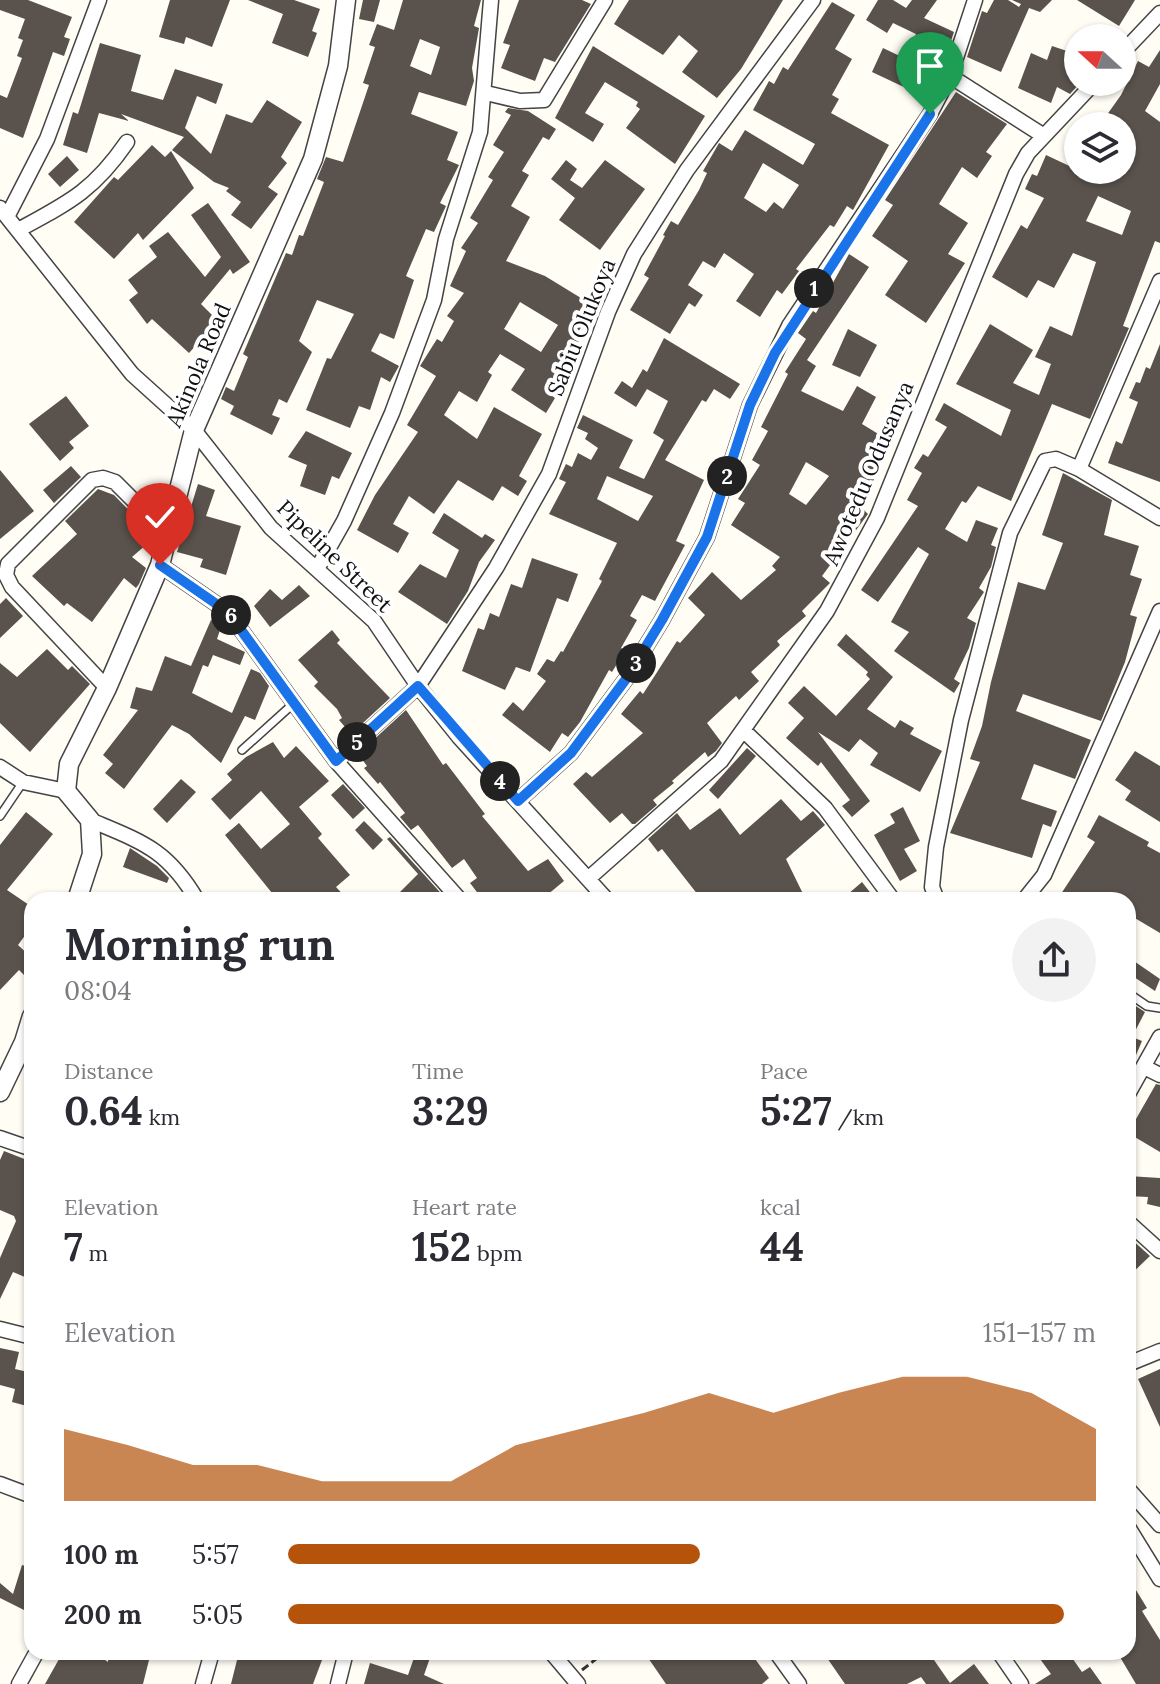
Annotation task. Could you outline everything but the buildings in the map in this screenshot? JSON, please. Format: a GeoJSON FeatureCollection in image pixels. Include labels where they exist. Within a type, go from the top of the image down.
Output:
{"type":"FeatureCollection","features":[{"type":"Feature","properties":{"kind":"street"},"geometry":{"type":"LineString","coordinates":[[4,212],[47,139],[99,0]]}},
{"type":"Feature","properties":{"kind":"street","name":"Akinola Road"},"geometry":{"type":"LineString","coordinates":[[66,791],[69,764],[107,688],[160,565],[194,430],[313,159],[338,66],[346,0]]}},
{"type":"Feature","properties":{"kind":"street"},"geometry":{"type":"LineString","coordinates":[[317,569],[344,521],[392,413],[434,300],[446,239],[473,162],[486,93],[491,0]]}},
{"type":"Feature","properties":{"kind":"street"},"geometry":{"type":"LineString","coordinates":[[486,93],[520,101],[544,100],[605,0]]}},
{"type":"Feature","properties":{"kind":"street","name":"Sabiu Olukoya"},"geometry":{"type":"LineString","coordinates":[[336,761],[418,686],[496,568],[549,474],[608,312],[655,216],[813,0]]}},
{"type":"Feature","properties":{"kind":"street"},"geometry":{"type":"LineString","coordinates":[[518,801],[571,753],[626,679],[662,620],[707,537],[750,405],[775,353],[930,114],[950,76],[975,0]]}},
{"type":"Feature","properties":{"kind":"street"},"geometry":{"type":"LineString","coordinates":[[1136,38],[1160,13]]}},
{"type":"Feature","properties":{"kind":"street"},"geometry":{"type":"LineString","coordinates":[[950,76],[1044,136]]}},
{"type":"Feature","properties":{"kind":"street","name":"Awotedu Odusanya"},"geometry":{"type":"LineString","coordinates":[[589,878],[702,779],[743,730],[827,611],[860,554],[1003,200],[1028,153],[1082,96]]}},
{"type":"Feature","properties":{"kind":"street"},"geometry":{"type":"LineString","coordinates":[[20,229],[72,201],[97,182],[127,142]]}},
{"type":"Feature","properties":{"kind":"street","name":"Pipeline Street"},"geometry":{"type":"LineString","coordinates":[[4,212],[132,374],[194,430],[271,528],[374,621],[418,686],[600,892]]}},
{"type":"Feature","properties":{"kind":"street"},"geometry":{"type":"LineString","coordinates":[[1079,469],[1160,281]]}},
{"type":"Feature","properties":{"kind":"street"},"geometry":{"type":"LineString","coordinates":[[934,892],[938,833],[961,720],[1010,533],[1045,461],[1056,459],[1079,469],[1160,518]]}},
{"type":"Feature","properties":{"kind":"street"},"geometry":{"type":"LineString","coordinates":[[107,688],[12,587],[6,575],[8,564],[92,480],[103,478],[115,482],[168,535]]}},
{"type":"Feature","properties":{"kind":"street"},"geometry":{"type":"LineString","coordinates":[[160,565],[228,612],[336,761],[453,892]]}},
{"type":"Feature","properties":{"kind":"street"},"geometry":{"type":"LineString","coordinates":[[1030,892],[1044,875],[1160,611]]}},
{"type":"Feature","properties":{"kind":"street"},"geometry":{"type":"LineString","coordinates":[[743,730],[825,808],[887,892]]}},
{"type":"Feature","properties":{"kind":"street"},"geometry":{"type":"LineString","coordinates":[[0,767],[23,782],[66,791],[90,820],[152,846],[182,876],[192,892]]}},
{"type":"Feature","properties":{"kind":"street"},"geometry":{"type":"LineString","coordinates":[[80,892],[92,854],[90,820]]}},
{"type":"Feature","properties":{"kind":"street"},"geometry":{"type":"LineString","coordinates":[[1136,1080],[1160,1037]]}},
{"type":"Feature","properties":{"kind":"street"},"geometry":{"type":"LineString","coordinates":[[0,1092],[24,1042]]}},
{"type":"Feature","properties":{"kind":"street"},"geometry":{"type":"LineString","coordinates":[[1144,1067],[1160,1075]]}},
{"type":"Feature","properties":{"kind":"street"},"geometry":{"type":"LineString","coordinates":[[0,1138],[24,1146]]}},
{"type":"Feature","properties":{"kind":"street"},"geometry":{"type":"LineString","coordinates":[[1136,1229],[1160,1251]]}},
{"type":"Feature","properties":{"kind":"street"},"geometry":{"type":"LineString","coordinates":[[0,1329],[24,1335]]}},
{"type":"Feature","properties":{"kind":"street"},"geometry":{"type":"LineString","coordinates":[[1136,1361],[1160,1351]]}},
{"type":"Feature","properties":{"kind":"street"},"geometry":{"type":"LineString","coordinates":[[0,1484],[24,1493]]}},
{"type":"Feature","properties":{"kind":"street"},"geometry":{"type":"LineString","coordinates":[[1136,1498],[1160,1525]]}},
{"type":"Feature","properties":{"kind":"street"},"geometry":{"type":"LineString","coordinates":[[1136,1540],[1160,1579]]}},
{"type":"Feature","properties":{"kind":"street"},"geometry":{"type":"LineString","coordinates":[[19,1684],[32,1660]]}},
{"type":"Feature","properties":{"kind":"street"},"geometry":{"type":"LineString","coordinates":[[203,1684],[210,1660]]}},
{"type":"Feature","properties":{"kind":"street"},"geometry":{"type":"LineString","coordinates":[[338,1684],[344,1660]]}},
{"type":"Feature","properties":{"kind":"street"},"geometry":{"type":"LineString","coordinates":[[556,1660],[571,1682]]}},
{"type":"Feature","properties":{"kind":"street"},"geometry":{"type":"LineString","coordinates":[[782,1660],[799,1684]]}},
{"type":"Feature","properties":{"kind":"street"},"geometry":{"type":"LineString","coordinates":[[1004,1660],[1021,1684]]}},
{"type":"Feature","properties":{"kind":"lane"},"geometry":{"type":"LineString","coordinates":[[242,750],[293,704]]}},
{"type":"Feature","properties":{"kind":"lane"},"geometry":{"type":"LineString","coordinates":[[0,816],[23,782]]}},
{"type":"Feature","properties":{"kind":"lane"},"geometry":{"type":"LineString","coordinates":[[1136,998],[1147,1006],[1160,1008]]}},
{"type":"Feature","properties":{"kind":"path"},"geometry":{"type":"LineString","coordinates":[[571,1682],[596,1660]]}},
{"type":"Feature","properties":{"kind":"route"},"geometry":{"type":"LineString","coordinates":[[160,565],[199,589],[228,612],[336,761],[418,686],[459,737],[518,801],[571,753],[626,679],[662,620],[707,537],[750,405],[789,326],[930,114]]}}]}
